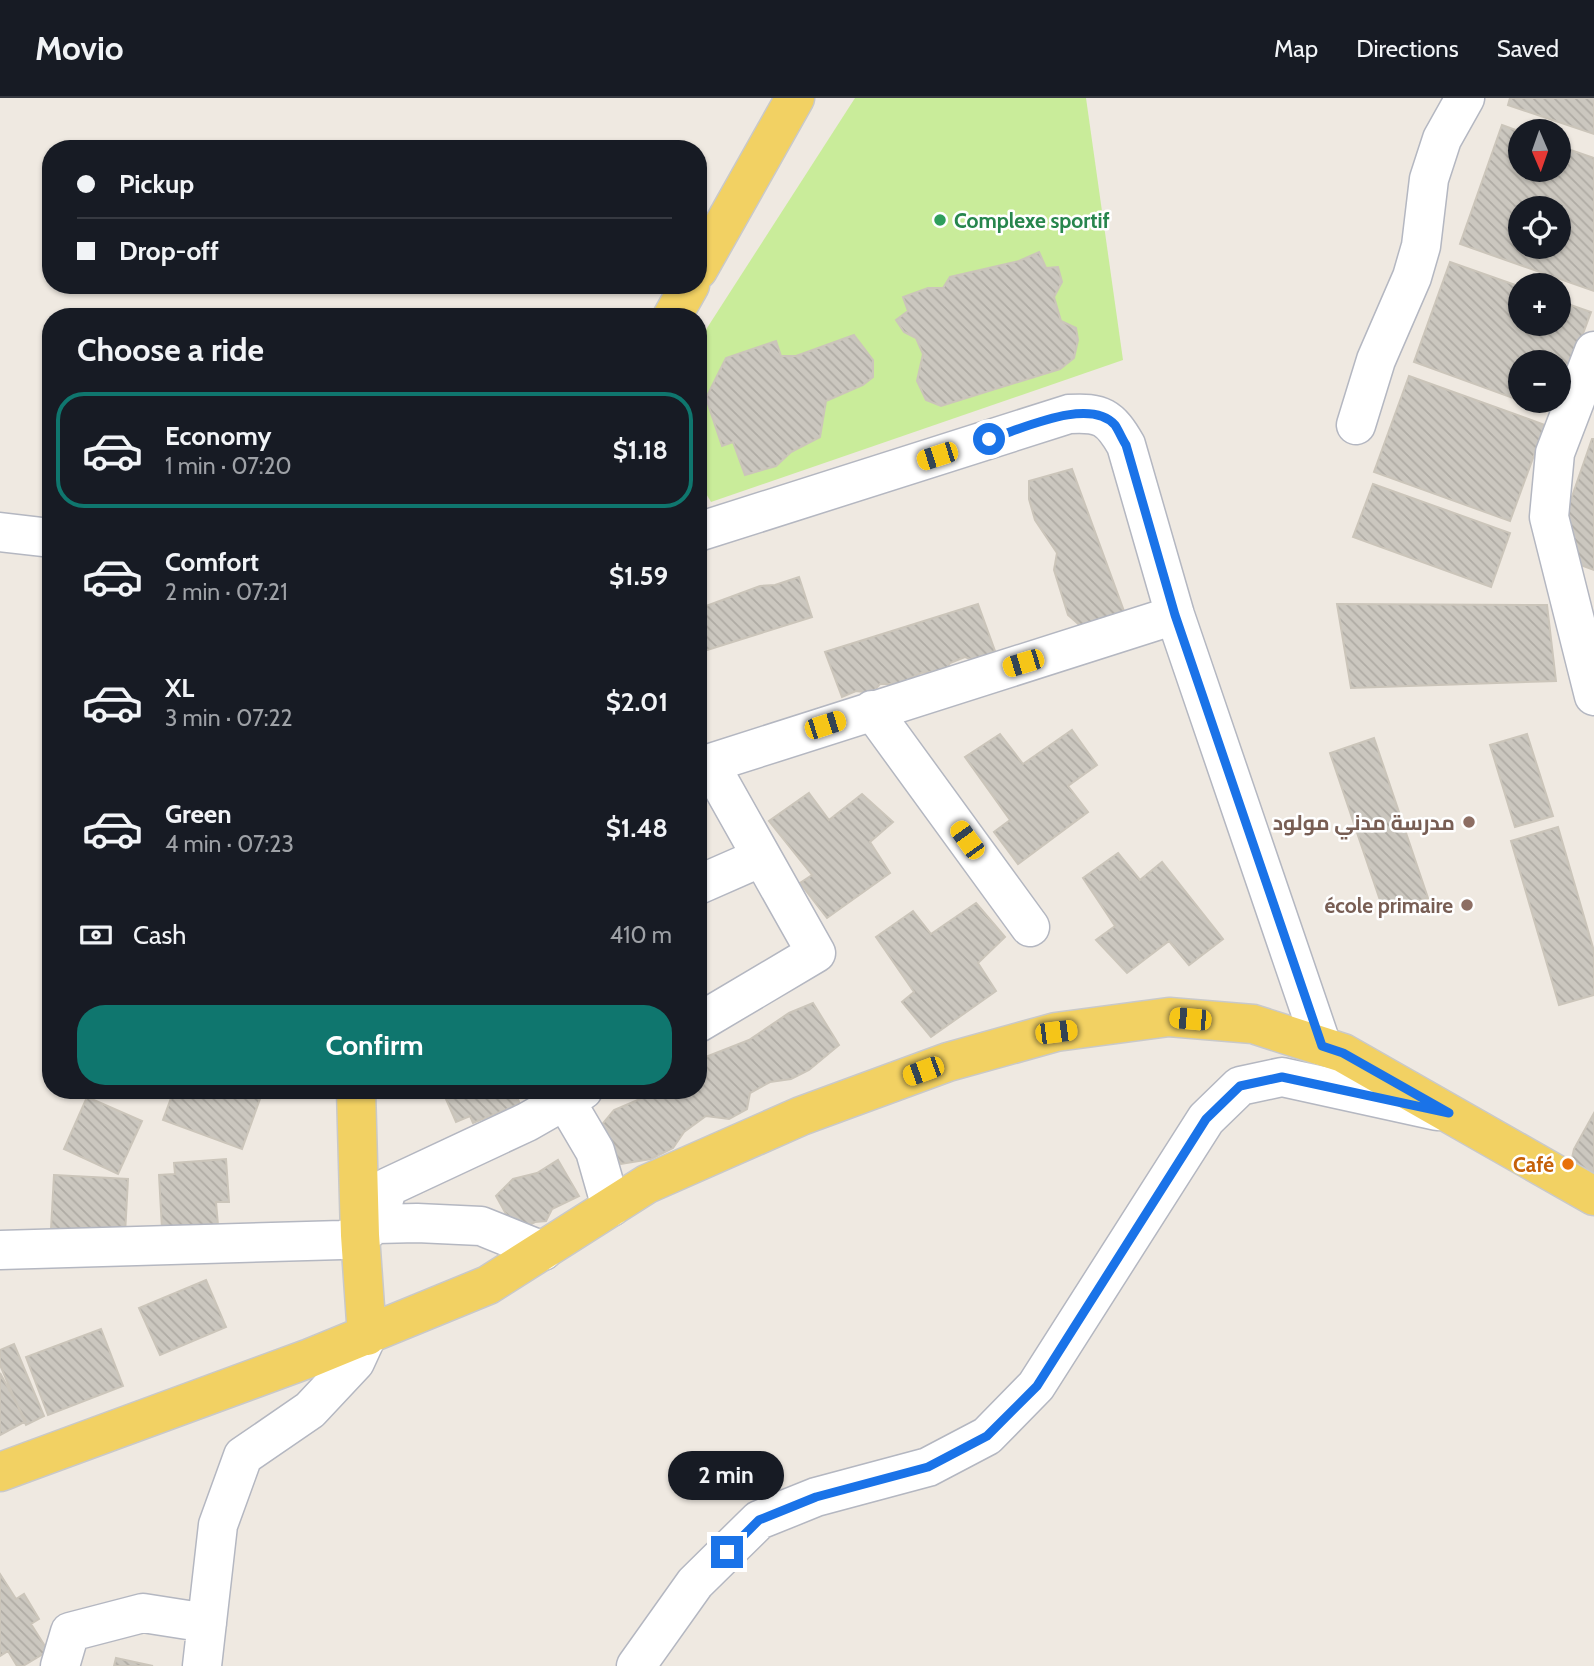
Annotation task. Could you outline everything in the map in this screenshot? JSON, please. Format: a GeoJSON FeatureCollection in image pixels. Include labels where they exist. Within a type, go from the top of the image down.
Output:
{"type":"FeatureCollection","features":[{"type":"Feature","properties":{"kind":"main road"},"geometry":{"type":"LineString","coordinates":[[707,254],[795,98]]}},
{"type":"Feature","properties":{"kind":"main road"},"geometry":{"type":"LineString","coordinates":[[0,1472],[367,1336],[488,1285],[647,1184],[801,1116],[948,1062],[1056,1032],[1169,1017],[1253,1024],[1343,1053],[1594,1196]]}},
{"type":"Feature","properties":{"kind":"main road"},"geometry":{"type":"LineString","coordinates":[[357,1099],[368,1230],[367,1336]]}},
{"type":"Feature","properties":{"kind":"street"},"geometry":{"type":"LineString","coordinates":[[1356,425],[1376,360],[1415,267],[1421,246],[1429,179],[1442,139],[1465,98]]}},
{"type":"Feature","properties":{"kind":"street"},"geometry":{"type":"LineString","coordinates":[[1594,351],[1555,453],[1549,517],[1594,696]]}},
{"type":"Feature","properties":{"kind":"street"},"geometry":{"type":"LineString","coordinates":[[707,529],[1069,414],[1092,412],[1114,424],[1126,445],[1175,615],[1322,1046]]}},
{"type":"Feature","properties":{"kind":"street"},"geometry":{"type":"LineString","coordinates":[[0,532],[42,537]]}},
{"type":"Feature","properties":{"kind":"street"},"geometry":{"type":"LineString","coordinates":[[707,764],[1175,615]]}},
{"type":"Feature","properties":{"kind":"street"},"geometry":{"type":"LineString","coordinates":[[872,710],[1030,926]]}},
{"type":"Feature","properties":{"kind":"street"},"geometry":{"type":"LineString","coordinates":[[707,770],[762,857],[816,953],[707,1018]]}},
{"type":"Feature","properties":{"kind":"street"},"geometry":{"type":"LineString","coordinates":[[707,881],[762,857]]}},
{"type":"Feature","properties":{"kind":"street"},"geometry":{"type":"LineString","coordinates":[[636,1666],[695,1583],[759,1520],[816,1497],[928,1467],[987,1436],[1037,1386],[1206,1119],[1240,1086],[1282,1077],[1449,1113]]}},
{"type":"Feature","properties":{"kind":"street"},"geometry":{"type":"LineString","coordinates":[[368,1230],[388,1187],[527,1122],[567,1099]]}},
{"type":"Feature","properties":{"kind":"street"},"geometry":{"type":"LineString","coordinates":[[576,1099],[595,1151],[611,1207]]}},
{"type":"Feature","properties":{"kind":"street"},"geometry":{"type":"LineString","coordinates":[[0,1250],[342,1240],[368,1230],[481,1226],[543,1251]]}},
{"type":"Feature","properties":{"kind":"street"},"geometry":{"type":"LineString","coordinates":[[202,1666],[218,1525],[243,1456],[310,1410],[355,1362],[367,1336]]}},
{"type":"Feature","properties":{"kind":"street"},"geometry":{"type":"LineString","coordinates":[[61,1666],[70,1632],[144,1613],[207,1623]]}},
{"type":"Feature","properties":{"kind":"green space","name":"Complexe sportif"},"geometry":{"type":"Polygon","coordinates":[[[855,98],[1086,98],[1123,360],[711,502],[707,495],[707,328],[855,98]]]}},
{"type":"Feature","properties":{"kind":"building"},"geometry":{"type":"Polygon","coordinates":[[[1510,98],[1594,98],[1594,134],[1572,127],[1572,119],[1550,119],[1508,105],[1510,98]]]}},
{"type":"Feature","properties":{"kind":"building"},"geometry":{"type":"Polygon","coordinates":[[[1502,125],[1508,127],[1508,182],[1572,182],[1572,150],[1594,158],[1594,291],[1571,283],[1571,273],[1543,273],[1460,244],[1502,125]]]}},
{"type":"Feature","properties":{"kind":"building"},"geometry":{"type":"Polygon","coordinates":[[[1039,252],[1046,268],[1058,267],[1062,282],[1054,297],[1061,321],[1076,328],[1078,340],[1074,358],[1060,369],[941,406],[926,400],[917,381],[923,354],[916,338],[904,332],[896,320],[908,311],[903,297],[928,288],[943,288],[950,277],[1019,261],[1039,252]]]}},
{"type":"Feature","properties":{"kind":"building"},"geometry":{"type":"Polygon","coordinates":[[[1450,262],[1508,282],[1508,336],[1571,336],[1571,305],[1591,312],[1571,366],[1571,350],[1508,350],[1508,396],[1414,362],[1450,262]]]}},
{"type":"Feature","properties":{"kind":"building"},"geometry":{"type":"Polygon","coordinates":[[[854,335],[873,360],[873,377],[863,385],[826,401],[820,437],[791,452],[776,466],[745,475],[733,442],[722,446],[707,396],[726,358],[776,341],[781,356],[796,356],[854,335]]]}},
{"type":"Feature","properties":{"kind":"building"},"geometry":{"type":"Polygon","coordinates":[[[1409,376],[1545,425],[1510,521],[1374,472],[1409,376]]]}},
{"type":"Feature","properties":{"kind":"building"},"geometry":{"type":"Polygon","coordinates":[[[1592,439],[1594,570],[1575,563],[1568,508],[1592,439]]]}},
{"type":"Feature","properties":{"kind":"building"},"geometry":{"type":"Polygon","coordinates":[[[1072,469],[1125,614],[1083,628],[1068,615],[1054,570],[1057,553],[1035,520],[1029,499],[1029,481],[1072,469]]]}},
{"type":"Feature","properties":{"kind":"building"},"geometry":{"type":"Polygon","coordinates":[[[1373,484],[1510,533],[1491,587],[1353,537],[1373,484]]]}},
{"type":"Feature","properties":{"kind":"building"},"geometry":{"type":"Polygon","coordinates":[[[799,577],[812,617],[707,650],[707,606],[760,586],[775,585],[799,577]]]}},
{"type":"Feature","properties":{"kind":"building"},"geometry":{"type":"Polygon","coordinates":[[[978,604],[995,651],[975,661],[965,657],[950,663],[946,670],[921,673],[899,684],[880,684],[872,693],[856,691],[842,697],[825,652],[978,604]]]}},
{"type":"Feature","properties":{"kind":"building"},"geometry":{"type":"Polygon","coordinates":[[[1337,604],[1547,605],[1556,681],[1351,688],[1337,604]]]}},
{"type":"Feature","properties":{"kind":"building"},"geometry":{"type":"Polygon","coordinates":[[[1072,730],[1097,765],[1068,786],[1088,812],[1018,864],[994,832],[1010,820],[965,757],[1000,734],[1023,764],[1072,730]]]}},
{"type":"Feature","properties":{"kind":"building"},"geometry":{"type":"Polygon","coordinates":[[[1527,734],[1553,816],[1515,827],[1490,745],[1527,734]]]}},
{"type":"Feature","properties":{"kind":"building"},"geometry":{"type":"Polygon","coordinates":[[[1374,738],[1428,898],[1384,912],[1330,753],[1374,738]]]}},
{"type":"Feature","properties":{"kind":"building"},"geometry":{"type":"Polygon","coordinates":[[[809,793],[829,820],[862,794],[893,822],[870,842],[890,873],[827,918],[800,883],[812,875],[769,821],[809,793]]]}},
{"type":"Feature","properties":{"kind":"building"},"geometry":{"type":"Polygon","coordinates":[[[1558,827],[1594,951],[1594,995],[1559,1005],[1511,841],[1558,827]]]}},
{"type":"Feature","properties":{"kind":"building"},"geometry":{"type":"Polygon","coordinates":[[[1118,853],[1140,880],[1162,862],[1223,939],[1189,965],[1169,941],[1127,973],[1096,940],[1115,926],[1083,878],[1118,853]]]}},
{"type":"Feature","properties":{"kind":"building"},"geometry":{"type":"Polygon","coordinates":[[[976,903],[1005,937],[978,963],[996,991],[931,1037],[902,1002],[914,992],[876,937],[913,911],[931,934],[976,903]]]}},
{"type":"Feature","properties":{"kind":"building"},"geometry":{"type":"Polygon","coordinates":[[[813,1003],[839,1045],[809,1070],[791,1079],[770,1082],[750,1093],[747,1109],[729,1119],[706,1116],[684,1132],[673,1148],[651,1159],[621,1164],[599,1128],[614,1110],[640,1099],[707,1099],[707,1056],[749,1040],[789,1013],[813,1003]]]}},
{"type":"Feature","properties":{"kind":"building"},"geometry":{"type":"Polygon","coordinates":[[[86,1099],[142,1121],[118,1174],[64,1149],[86,1099]]]}},
{"type":"Feature","properties":{"kind":"building"},"geometry":{"type":"Polygon","coordinates":[[[171,1099],[260,1099],[242,1149],[163,1120],[171,1099]]]}},
{"type":"Feature","properties":{"kind":"building"},"geometry":{"type":"Polygon","coordinates":[[[446,1099],[518,1099],[520,1104],[473,1123],[470,1116],[456,1122],[446,1099]]]}},
{"type":"Feature","properties":{"kind":"building"},"geometry":{"type":"Polygon","coordinates":[[[1594,1113],[1594,1183],[1570,1167],[1574,1149],[1594,1113]]]}},
{"type":"Feature","properties":{"kind":"building"},"geometry":{"type":"Polygon","coordinates":[[[226,1159],[229,1202],[216,1202],[218,1225],[162,1229],[159,1175],[175,1174],[174,1163],[226,1159]]]}},
{"type":"Feature","properties":{"kind":"building"},"geometry":{"type":"Polygon","coordinates":[[[558,1160],[579,1196],[552,1209],[546,1221],[535,1222],[516,1232],[496,1196],[513,1179],[537,1173],[558,1160]]]}},
{"type":"Feature","properties":{"kind":"building"},"geometry":{"type":"Polygon","coordinates":[[[54,1175],[128,1179],[125,1234],[51,1229],[54,1175]]]}},
{"type":"Feature","properties":{"kind":"building"},"geometry":{"type":"Polygon","coordinates":[[[206,1280],[226,1327],[160,1355],[139,1308],[206,1280]]]}},
{"type":"Feature","properties":{"kind":"building"},"geometry":{"type":"Polygon","coordinates":[[[101,1329],[123,1386],[48,1415],[26,1357],[101,1329]]]}},
{"type":"Feature","properties":{"kind":"building"},"geometry":{"type":"Polygon","coordinates":[[[14,1344],[44,1416],[26,1425],[0,1365],[0,1350],[14,1344]]]}},
{"type":"Feature","properties":{"kind":"building"},"geometry":{"type":"Polygon","coordinates":[[[0,1373],[26,1421],[0,1435],[0,1373]]]}},
{"type":"Feature","properties":{"kind":"building"},"geometry":{"type":"Polygon","coordinates":[[[0,1574],[16,1599],[24,1594],[39,1619],[31,1624],[48,1651],[23,1666],[17,1666],[8,1651],[0,1656],[0,1574]]]}},
{"type":"Feature","properties":{"kind":"building"},"geometry":{"type":"Polygon","coordinates":[[[116,1658],[153,1666],[114,1666],[116,1658]]]}},
{"type":"Feature","properties":{"kind":"place","name":"Complexe sportif"},"geometry":{"type":"Point","coordinates":[940,220]}},
{"type":"Feature","properties":{"kind":"place","name":"مدرسة مدني مولود"},"geometry":{"type":"Point","coordinates":[1469,822]}},
{"type":"Feature","properties":{"kind":"place","name":"école primaire"},"geometry":{"type":"Point","coordinates":[1467,905]}},
{"type":"Feature","properties":{"kind":"place","name":"Café"},"geometry":{"type":"Point","coordinates":[1568,1164]}},
{"type":"Feature","properties":{"kind":"route"},"geometry":{"type":"LineString","coordinates":[[727,1552],[759,1520],[816,1497],[928,1467],[987,1436],[1037,1386],[1206,1119],[1240,1086],[1282,1077],[1449,1113],[1343,1053],[1322,1046],[1175,615],[1126,445],[1114,424],[1092,412],[1069,414],[989,439]]}}]}
